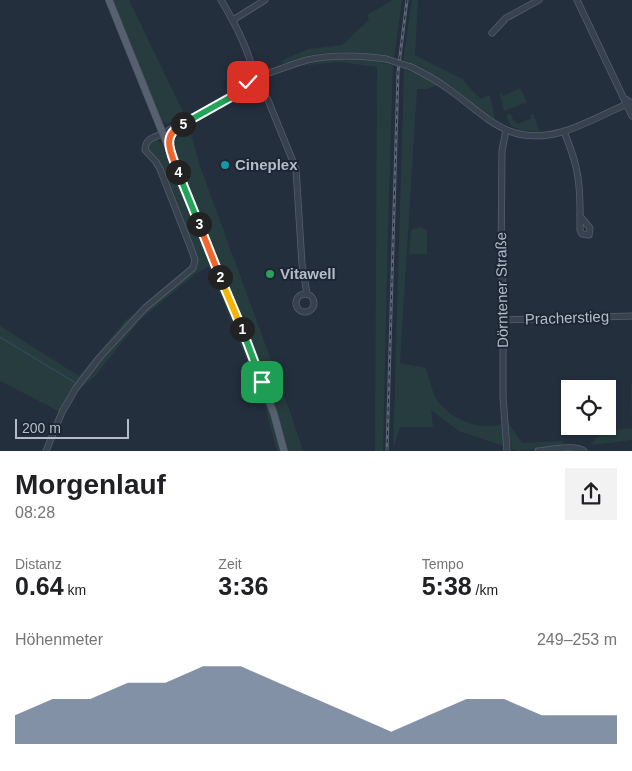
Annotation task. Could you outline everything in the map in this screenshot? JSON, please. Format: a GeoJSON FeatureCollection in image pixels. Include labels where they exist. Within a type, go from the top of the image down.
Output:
{"type":"FeatureCollection","features":[{"type":"Feature","properties":{"kind":"main road"},"geometry":{"type":"LineString","coordinates":[[109,0],[253,357],[274,414],[284,451]]}},
{"type":"Feature","properties":{"kind":"street"},"geometry":{"type":"LineString","coordinates":[[221,0],[233,20],[251,60],[296,169],[304,294]]}},
{"type":"Feature","properties":{"kind":"street"},"geometry":{"type":"LineString","coordinates":[[233,20],[265,0]]}},
{"type":"Feature","properties":{"kind":"street"},"geometry":{"type":"LineString","coordinates":[[492,33],[506,18],[539,0]]}},
{"type":"Feature","properties":{"kind":"street"},"geometry":{"type":"LineString","coordinates":[[577,0],[622,92],[621,96],[630,105],[632,116]]}},
{"type":"Feature","properties":{"kind":"street"},"geometry":{"type":"LineString","coordinates":[[46,451],[62,412],[76,388],[100,357],[145,308],[193,268],[194,256],[163,178],[156,162],[145,150],[148,141],[175,128],[258,80],[307,60],[338,55],[386,59],[411,67],[448,88],[491,122],[506,130],[535,135],[564,131],[630,105]]}},
{"type":"Feature","properties":{"kind":"street"},"geometry":{"type":"LineString","coordinates":[[169,148],[169,140],[175,128]]}},
{"type":"Feature","properties":{"kind":"street","name":"Dörntener Straße"},"geometry":{"type":"LineString","coordinates":[[506,130],[502,152],[500,264],[503,285],[503,397],[507,451]]}},
{"type":"Feature","properties":{"kind":"street"},"geometry":{"type":"LineString","coordinates":[[564,131],[577,171],[580,216]]}},
{"type":"Feature","properties":{"kind":"street","name":"Pracherstieg"},"geometry":{"type":"LineString","coordinates":[[503,320],[632,316]]}},
{"type":"Feature","properties":{"kind":"street"},"geometry":{"type":"LineString","coordinates":[[538,451],[572,447],[581,448],[584,451]]}},
{"type":"Feature","properties":{"kind":"green space"},"geometry":{"type":"Polygon","coordinates":[[[111,0],[129,0],[185,116],[167,124],[161,121],[111,0]]]}},
{"type":"Feature","properties":{"kind":"green space"},"geometry":{"type":"Polygon","coordinates":[[[393,0],[402,0],[394,58],[365,53],[336,52],[312,55],[281,64],[283,60],[308,49],[342,45],[369,20],[367,15],[393,0]]]}},
{"type":"Feature","properties":{"kind":"green space"},"geometry":{"type":"Polygon","coordinates":[[[412,0],[418,0],[415,55],[462,79],[480,99],[490,95],[495,120],[452,88],[403,60],[412,0]]]}},
{"type":"Feature","properties":{"kind":"green space"},"geometry":{"type":"Polygon","coordinates":[[[340,58],[365,59],[393,65],[383,451],[375,451],[377,67],[339,62],[299,66],[340,58]]]}},
{"type":"Feature","properties":{"kind":"green space"},"geometry":{"type":"Polygon","coordinates":[[[404,69],[425,77],[438,85],[427,89],[417,89],[400,363],[426,368],[437,400],[454,416],[481,426],[490,426],[507,421],[522,443],[563,441],[564,446],[518,451],[459,431],[431,410],[433,427],[400,427],[393,450],[404,69]]]}},
{"type":"Feature","properties":{"kind":"green space"},"geometry":{"type":"Polygon","coordinates":[[[520,88],[527,102],[504,111],[500,94],[502,92],[503,96],[520,88]]]}},
{"type":"Feature","properties":{"kind":"green space"},"geometry":{"type":"Polygon","coordinates":[[[511,114],[513,120],[518,124],[532,118],[531,115],[533,114],[540,132],[520,130],[511,126],[506,115],[511,114]]]}},
{"type":"Feature","properties":{"kind":"green space"},"geometry":{"type":"Polygon","coordinates":[[[190,129],[200,166],[303,451],[287,451],[173,146],[172,141],[174,142],[190,129]]]}},
{"type":"Feature","properties":{"kind":"green space"},"geometry":{"type":"Polygon","coordinates":[[[157,140],[162,144],[175,173],[232,312],[272,415],[282,451],[277,451],[265,406],[209,266],[194,275],[140,320],[95,376],[77,391],[64,414],[0,381],[0,326],[79,376],[125,321],[189,268],[197,268],[197,257],[158,161],[148,151],[148,145],[151,141],[157,140]]]}},
{"type":"Feature","properties":{"kind":"green space"},"geometry":{"type":"Polygon","coordinates":[[[419,227],[427,232],[427,254],[409,254],[411,230],[419,227]]]}},
{"type":"Feature","properties":{"kind":"green space"},"geometry":{"type":"Polygon","coordinates":[[[631,384],[632,384],[632,428],[631,384]]]}},
{"type":"Feature","properties":{"kind":"green space"},"geometry":{"type":"Polygon","coordinates":[[[632,428],[632,440],[591,445],[598,435],[616,435],[616,430],[632,428]]]}},
{"type":"Feature","properties":{"kind":"waterway"},"geometry":{"type":"LineString","coordinates":[[0,337],[74,382]]}},
{"type":"Feature","properties":{"kind":"railway"},"geometry":{"type":"LineString","coordinates":[[387,451],[398,72],[407,0]]}},
{"type":"Feature","properties":{"kind":"place","name":"Cineplex"},"geometry":{"type":"Point","coordinates":[225,165]}},
{"type":"Feature","properties":{"kind":"place","name":"Vitawell"},"geometry":{"type":"Point","coordinates":[270,274]}},
{"type":"Feature","properties":{"kind":"route"},"geometry":{"type":"LineString","coordinates":[[248,82],[235,94],[178,126],[170,135],[168,143],[262,382]]}}]}
